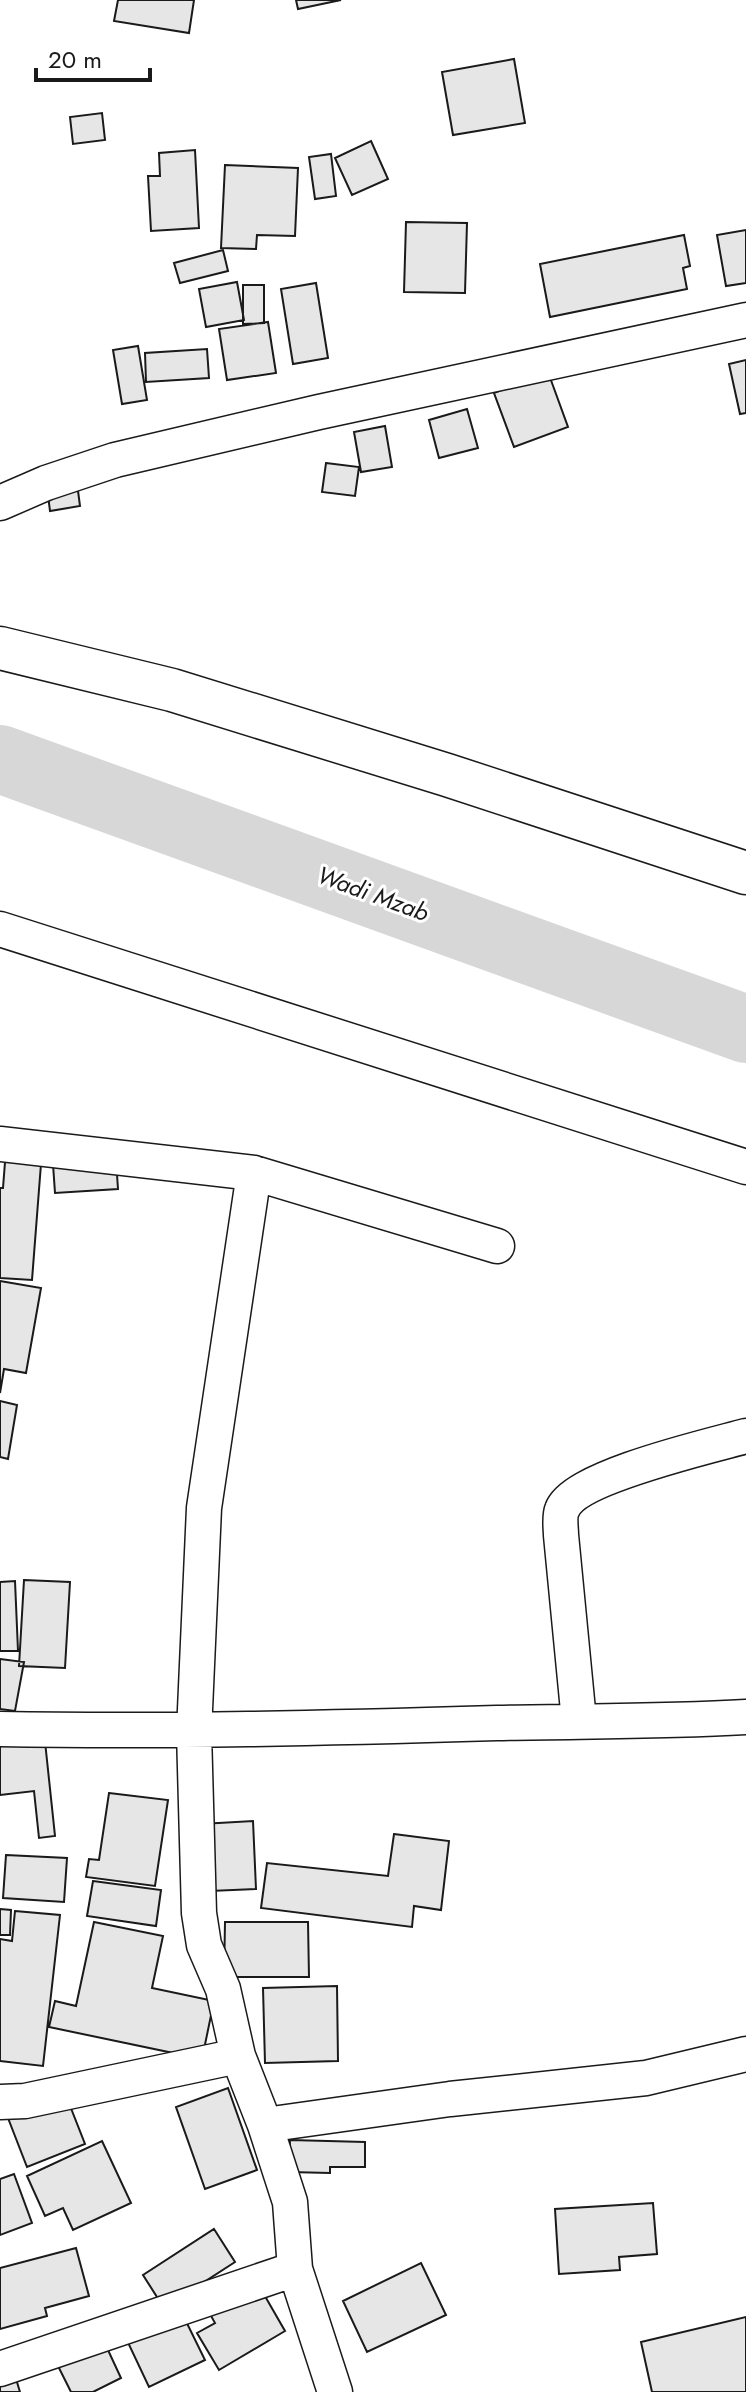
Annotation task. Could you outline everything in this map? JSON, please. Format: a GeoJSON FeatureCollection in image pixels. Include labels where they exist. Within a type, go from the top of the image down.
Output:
{"type":"FeatureCollection","features":[{"type":"Feature","properties":{"kind":"street"},"geometry":{"type":"LineString","coordinates":[[0,503],[46,483],[115,460],[746,320]]}},
{"type":"Feature","properties":{"kind":"street"},"geometry":{"type":"LineString","coordinates":[[0,648],[172,690],[447,775],[746,873]]}},
{"type":"Feature","properties":{"kind":"street"},"geometry":{"type":"LineString","coordinates":[[0,929],[746,1167]]}},
{"type":"Feature","properties":{"kind":"street"},"geometry":{"type":"LineString","coordinates":[[0,1144],[254,1173],[497,1246]]}},
{"type":"Feature","properties":{"kind":"street"},"geometry":{"type":"LineString","coordinates":[[254,1173],[204,1508],[194,1732],[199,1913],[204,1945],[223,1989],[238,2056],[290,2202],[295,2269],[335,2392]]}},
{"type":"Feature","properties":{"kind":"street"},"geometry":{"type":"LineString","coordinates":[[579,1721],[561,1535],[562,1510],[574,1495],[618,1473],[746,1436]]}},
{"type":"Feature","properties":{"kind":"street"},"geometry":{"type":"LineString","coordinates":[[0,1729],[194,1732],[579,1721],[657,1722],[746,1717]]}},
{"type":"Feature","properties":{"kind":"street"},"geometry":{"type":"LineString","coordinates":[[265,2125],[450,2099],[646,2078],[746,2054]]}},
{"type":"Feature","properties":{"kind":"street"},"geometry":{"type":"LineString","coordinates":[[0,2102],[25,2101],[238,2056]]}},
{"type":"Feature","properties":{"kind":"street"},"geometry":{"type":"LineString","coordinates":[[0,2369],[295,2269]]}},
{"type":"Feature","properties":{"kind":"building"},"geometry":{"type":"Polygon","coordinates":[[[118,0],[194,0],[189,33],[114,21],[118,0]]]}},
{"type":"Feature","properties":{"kind":"building"},"geometry":{"type":"Polygon","coordinates":[[[296,0],[341,0],[298,9],[296,0]]]}},
{"type":"Feature","properties":{"kind":"building"},"geometry":{"type":"Polygon","coordinates":[[[514,59],[525,123],[453,135],[442,72],[514,59]]]}},
{"type":"Feature","properties":{"kind":"building"},"geometry":{"type":"Polygon","coordinates":[[[102,113],[105,140],[73,144],[70,117],[102,113]]]}},
{"type":"Feature","properties":{"kind":"building"},"geometry":{"type":"Polygon","coordinates":[[[371,141],[388,179],[352,195],[335,158],[371,141]]]}},
{"type":"Feature","properties":{"kind":"building"},"geometry":{"type":"Polygon","coordinates":[[[195,150],[199,228],[151,231],[148,176],[160,176],[159,153],[195,150]]]}},
{"type":"Feature","properties":{"kind":"building"},"geometry":{"type":"Polygon","coordinates":[[[331,154],[336,196],[315,199],[309,157],[331,154]]]}},
{"type":"Feature","properties":{"kind":"building"},"geometry":{"type":"Polygon","coordinates":[[[225,165],[298,168],[295,236],[257,235],[256,249],[221,248],[225,165]]]}},
{"type":"Feature","properties":{"kind":"building"},"geometry":{"type":"Polygon","coordinates":[[[406,222],[467,223],[465,293],[404,292],[406,222]]]}},
{"type":"Feature","properties":{"kind":"building"},"geometry":{"type":"Polygon","coordinates":[[[746,230],[746,283],[726,286],[717,235],[746,230]]]}},
{"type":"Feature","properties":{"kind":"building"},"geometry":{"type":"Polygon","coordinates":[[[684,235],[690,266],[683,268],[687,289],[550,317],[540,264],[684,235]]]}},
{"type":"Feature","properties":{"kind":"building"},"geometry":{"type":"Polygon","coordinates":[[[223,250],[228,271],[180,283],[174,263],[223,250]]]}},
{"type":"Feature","properties":{"kind":"building"},"geometry":{"type":"Polygon","coordinates":[[[237,282],[244,320],[206,327],[199,289],[237,282]]]}},
{"type":"Feature","properties":{"kind":"building"},"geometry":{"type":"Polygon","coordinates":[[[316,283],[328,358],[293,364],[281,289],[316,283]]]}},
{"type":"Feature","properties":{"kind":"building"},"geometry":{"type":"Polygon","coordinates":[[[243,285],[264,285],[264,323],[243,324],[243,285]]]}},
{"type":"Feature","properties":{"kind":"building"},"geometry":{"type":"Polygon","coordinates":[[[268,322],[276,373],[227,380],[219,329],[268,322]]]}},
{"type":"Feature","properties":{"kind":"building"},"geometry":{"type":"Polygon","coordinates":[[[138,346],[147,400],[122,404],[113,350],[138,346]]]}},
{"type":"Feature","properties":{"kind":"building"},"geometry":{"type":"Polygon","coordinates":[[[207,349],[209,378],[146,382],[145,353],[207,349]]]}},
{"type":"Feature","properties":{"kind":"building"},"geometry":{"type":"Polygon","coordinates":[[[746,360],[746,413],[740,414],[729,364],[746,360]]]}},
{"type":"Feature","properties":{"kind":"building"},"geometry":{"type":"Polygon","coordinates":[[[548,372],[568,427],[514,447],[494,393],[548,372]]]}},
{"type":"Feature","properties":{"kind":"building"},"geometry":{"type":"Polygon","coordinates":[[[467,409],[478,448],[439,458],[429,420],[467,409]]]}},
{"type":"Feature","properties":{"kind":"building"},"geometry":{"type":"Polygon","coordinates":[[[385,426],[392,467],[361,472],[354,432],[385,426]]]}},
{"type":"Feature","properties":{"kind":"building"},"geometry":{"type":"Polygon","coordinates":[[[326,463],[359,467],[355,496],[322,492],[326,463]]]}},
{"type":"Feature","properties":{"kind":"building"},"geometry":{"type":"Polygon","coordinates":[[[75,468],[80,506],[50,511],[45,472],[75,468]]]}},
{"type":"Feature","properties":{"kind":"building"},"geometry":{"type":"Polygon","coordinates":[[[115,1145],[118,1189],[55,1193],[52,1150],[115,1145]]]}},
{"type":"Feature","properties":{"kind":"building"},"geometry":{"type":"Polygon","coordinates":[[[6,1149],[42,1151],[32,1280],[0,1278],[0,1188],[3,1188],[6,1149]]]}},
{"type":"Feature","properties":{"kind":"building"},"geometry":{"type":"Polygon","coordinates":[[[0,1281],[41,1288],[26,1373],[4,1369],[0,1393],[0,1281]]]}},
{"type":"Feature","properties":{"kind":"building"},"geometry":{"type":"Polygon","coordinates":[[[0,1401],[17,1405],[8,1459],[0,1457],[0,1401]]]}},
{"type":"Feature","properties":{"kind":"building"},"geometry":{"type":"Polygon","coordinates":[[[24,1580],[70,1582],[65,1668],[19,1666],[24,1580]]]}},
{"type":"Feature","properties":{"kind":"building"},"geometry":{"type":"Polygon","coordinates":[[[15,1581],[18,1651],[0,1651],[0,1582],[15,1581]]]}},
{"type":"Feature","properties":{"kind":"building"},"geometry":{"type":"Polygon","coordinates":[[[0,1659],[24,1662],[15,1711],[0,1709],[0,1659]]]}},
{"type":"Feature","properties":{"kind":"building"},"geometry":{"type":"Polygon","coordinates":[[[44,1732],[55,1836],[39,1838],[34,1791],[0,1795],[0,1737],[44,1732]]]}},
{"type":"Feature","properties":{"kind":"building"},"geometry":{"type":"Polygon","coordinates":[[[109,1793],[168,1800],[155,1886],[86,1877],[89,1859],[99,1860],[109,1793]]]}},
{"type":"Feature","properties":{"kind":"building"},"geometry":{"type":"Polygon","coordinates":[[[253,1821],[256,1889],[187,1892],[184,1825],[253,1821]]]}},
{"type":"Feature","properties":{"kind":"building"},"geometry":{"type":"Polygon","coordinates":[[[394,1834],[449,1841],[441,1910],[414,1906],[412,1927],[261,1908],[267,1863],[388,1876],[394,1834]]]}},
{"type":"Feature","properties":{"kind":"building"},"geometry":{"type":"Polygon","coordinates":[[[6,1855],[67,1858],[64,1902],[3,1898],[6,1855]]]}},
{"type":"Feature","properties":{"kind":"building"},"geometry":{"type":"Polygon","coordinates":[[[93,1881],[161,1890],[156,1926],[87,1916],[93,1881]]]}},
{"type":"Feature","properties":{"kind":"building"},"geometry":{"type":"Polygon","coordinates":[[[0,1909],[11,1910],[10,1935],[0,1935],[0,1909]]]}},
{"type":"Feature","properties":{"kind":"building"},"geometry":{"type":"Polygon","coordinates":[[[15,1911],[60,1915],[43,2066],[0,2061],[0,1939],[12,1941],[15,1911]]]}},
{"type":"Feature","properties":{"kind":"building"},"geometry":{"type":"Polygon","coordinates":[[[94,1922],[163,1936],[152,1988],[214,2001],[202,2059],[49,2027],[55,2001],[76,2006],[94,1922]]]}},
{"type":"Feature","properties":{"kind":"building"},"geometry":{"type":"Polygon","coordinates":[[[225,1922],[308,1922],[309,1977],[224,1977],[225,1922]]]}},
{"type":"Feature","properties":{"kind":"building"},"geometry":{"type":"Polygon","coordinates":[[[337,1986],[338,2061],[265,2063],[263,1988],[337,1986]]]}},
{"type":"Feature","properties":{"kind":"building"},"geometry":{"type":"Polygon","coordinates":[[[63,2088],[85,2144],[27,2167],[8,2118],[63,2088]]]}},
{"type":"Feature","properties":{"kind":"building"},"geometry":{"type":"Polygon","coordinates":[[[228,2088],[257,2170],[205,2189],[176,2107],[228,2088]]]}},
{"type":"Feature","properties":{"kind":"building"},"geometry":{"type":"Polygon","coordinates":[[[290,2140],[365,2142],[365,2167],[330,2167],[330,2173],[289,2172],[290,2140]]]}},
{"type":"Feature","properties":{"kind":"building"},"geometry":{"type":"Polygon","coordinates":[[[102,2141],[131,2203],[73,2230],[63,2208],[45,2216],[27,2176],[102,2141]]]}},
{"type":"Feature","properties":{"kind":"building"},"geometry":{"type":"Polygon","coordinates":[[[14,2174],[32,2223],[0,2235],[0,2179],[14,2174]]]}},
{"type":"Feature","properties":{"kind":"building"},"geometry":{"type":"Polygon","coordinates":[[[653,2203],[657,2254],[619,2257],[620,2270],[559,2274],[555,2209],[653,2203]]]}},
{"type":"Feature","properties":{"kind":"building"},"geometry":{"type":"Polygon","coordinates":[[[214,2229],[235,2262],[164,2308],[143,2275],[214,2229]]]}},
{"type":"Feature","properties":{"kind":"building"},"geometry":{"type":"Polygon","coordinates":[[[76,2248],[89,2296],[45,2308],[47,2316],[0,2329],[0,2268],[76,2248]]]}},
{"type":"Feature","properties":{"kind":"building"},"geometry":{"type":"Polygon","coordinates":[[[421,2263],[446,2315],[367,2352],[343,2301],[421,2263]]]}},
{"type":"Feature","properties":{"kind":"building"},"geometry":{"type":"Polygon","coordinates":[[[254,2277],[285,2331],[219,2370],[197,2333],[215,2323],[205,2305],[254,2277]]]}},
{"type":"Feature","properties":{"kind":"building"},"geometry":{"type":"Polygon","coordinates":[[[178,2305],[205,2360],[149,2387],[123,2332],[178,2305]]]}},
{"type":"Feature","properties":{"kind":"building"},"geometry":{"type":"Polygon","coordinates":[[[746,2317],[746,2392],[652,2392],[641,2342],[746,2317]]]}},
{"type":"Feature","properties":{"kind":"building"},"geometry":{"type":"Polygon","coordinates":[[[101,2335],[121,2378],[93,2392],[71,2392],[54,2358],[101,2335]]]}},
{"type":"Feature","properties":{"kind":"building"},"geometry":{"type":"Polygon","coordinates":[[[10,2359],[20,2392],[0,2392],[0,2363],[10,2359]]]}},
{"type":"Feature","properties":{"kind":"waterway","name":"Wadi Mzab"},"geometry":{"type":"LineString","coordinates":[[0,759],[746,1029]]}}]}
